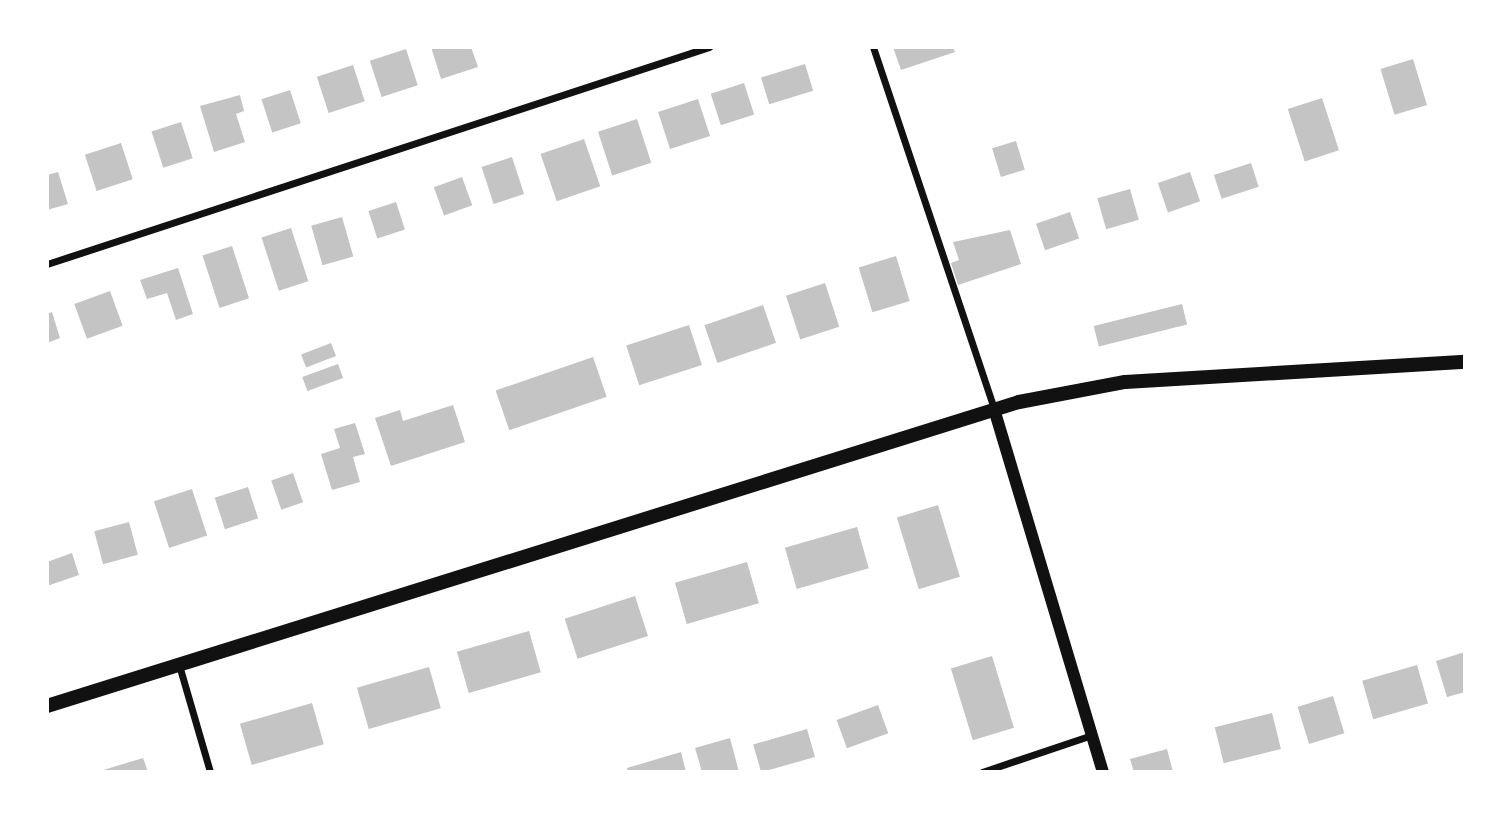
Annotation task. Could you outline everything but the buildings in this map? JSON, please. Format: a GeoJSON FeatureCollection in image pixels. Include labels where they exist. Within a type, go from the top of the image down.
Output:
{"type":"FeatureCollection","features":[{"type":"Feature","properties":{"kind":"main road"},"geometry":{"type":"LineString","coordinates":[[47,706],[994,409],[1125,382],[1465,362]]}},
{"type":"Feature","properties":{"kind":"street"},"geometry":{"type":"LineString","coordinates":[[47,264],[709,47]]}},
{"type":"Feature","properties":{"kind":"street"},"geometry":{"type":"LineString","coordinates":[[873,47],[994,409],[1103,772]]}},
{"type":"Feature","properties":{"kind":"street"},"geometry":{"type":"LineString","coordinates":[[179,666],[210,772]]}},
{"type":"Feature","properties":{"kind":"street"},"geometry":{"type":"LineString","coordinates":[[982,772],[1092,735]]}}]}
